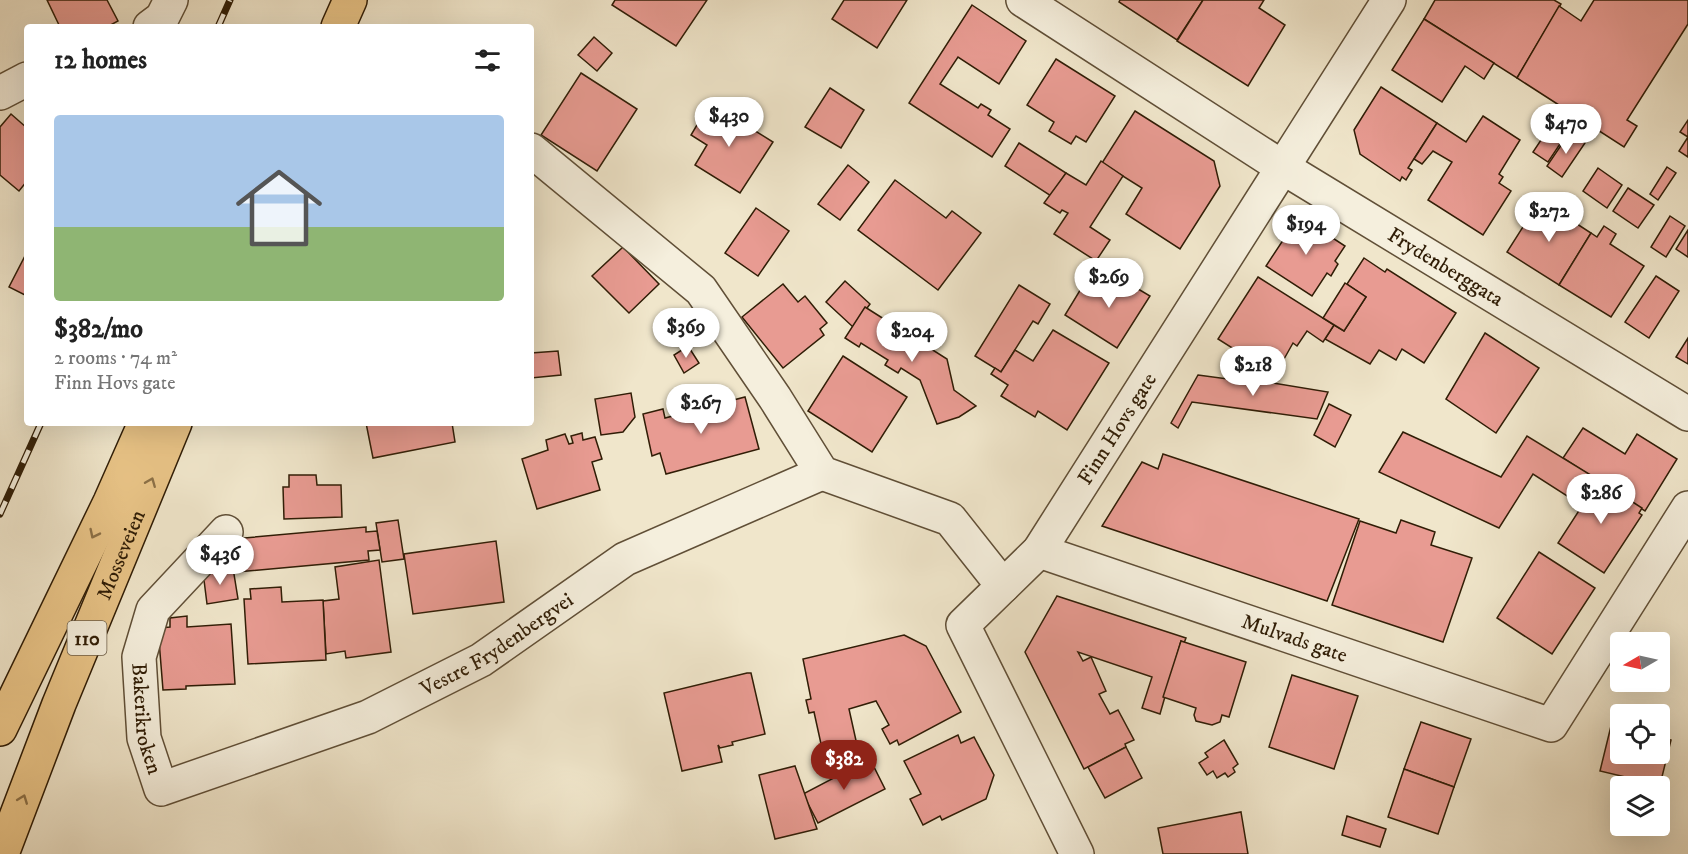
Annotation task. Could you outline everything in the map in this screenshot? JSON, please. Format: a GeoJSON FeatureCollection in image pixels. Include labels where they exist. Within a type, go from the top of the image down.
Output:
{"type":"FeatureCollection","features":[{"type":"Feature","properties":{"kind":"highway"},"geometry":{"type":"LineString","coordinates":[[339,24],[350,0]]}},
{"type":"Feature","properties":{"kind":"highway","name":"Mosseveien"},"geometry":{"type":"LineString","coordinates":[[0,729],[110,502],[144,426]]}},
{"type":"Feature","properties":{"kind":"highway","name":"Mosseveien"},"geometry":{"type":"LineString","coordinates":[[2,854],[59,704],[174,426]]}},
{"type":"Feature","properties":{"kind":"street","name":"Frydenberggata"},"geometry":{"type":"LineString","coordinates":[[1023,0],[1282,167],[1688,414]]}},
{"type":"Feature","properties":{"kind":"street","name":"Finn Hovs gate"},"geometry":{"type":"LineString","coordinates":[[1077,854],[963,625],[1039,551],[1389,0]]}},
{"type":"Feature","properties":{"kind":"street"},"geometry":{"type":"LineString","coordinates":[[0,93],[24,81]]}},
{"type":"Feature","properties":{"kind":"street"},"geometry":{"type":"LineString","coordinates":[[534,152],[701,290],[822,473],[950,519],[1003,586]]}},
{"type":"Feature","properties":{"kind":"street","name":"Vestre Frydenbergvei"},"geometry":{"type":"LineString","coordinates":[[161,789],[368,717],[481,660],[625,559],[822,473]]}},
{"type":"Feature","properties":{"kind":"street","name":"Mulvads gate"},"geometry":{"type":"LineString","coordinates":[[1039,551],[1551,725],[1688,508]]}},
{"type":"Feature","properties":{"kind":"street","name":"Bakerikroken"},"geometry":{"type":"LineString","coordinates":[[161,789],[144,738],[139,657],[153,610],[226,532]]}},
{"type":"Feature","properties":{"kind":"building"},"geometry":{"type":"Polygon","coordinates":[[[47,0],[107,0],[118,21],[112,24],[59,24],[47,0]]]}},
{"type":"Feature","properties":{"kind":"building"},"geometry":{"type":"Polygon","coordinates":[[[615,0],[707,0],[676,46],[612,5],[615,0]]]}},
{"type":"Feature","properties":{"kind":"building"},"geometry":{"type":"Polygon","coordinates":[[[844,0],[907,0],[877,48],[832,19],[844,0]]]}},
{"type":"Feature","properties":{"kind":"building"},"geometry":{"type":"Polygon","coordinates":[[[1120,0],[1203,0],[1177,40],[1119,2],[1120,0]]]}},
{"type":"Feature","properties":{"kind":"building"},"geometry":{"type":"Polygon","coordinates":[[[1203,0],[1264,0],[1259,8],[1285,25],[1248,86],[1177,41],[1203,0]]]}},
{"type":"Feature","properties":{"kind":"building"},"geometry":{"type":"Polygon","coordinates":[[[1435,0],[1554,0],[1561,4],[1517,78],[1424,19],[1435,0]]]}},
{"type":"Feature","properties":{"kind":"building"},"geometry":{"type":"Polygon","coordinates":[[[1594,0],[1688,0],[1688,24],[1627,120],[1637,126],[1624,147],[1517,78],[1559,6],[1581,21],[1594,0]]]}},
{"type":"Feature","properties":{"kind":"building"},"geometry":{"type":"Polygon","coordinates":[[[972,5],[1026,41],[999,84],[958,57],[940,84],[978,108],[981,104],[991,110],[988,115],[1010,129],[992,157],[909,103],[972,5]]]}},
{"type":"Feature","properties":{"kind":"building"},"geometry":{"type":"Polygon","coordinates":[[[1424,19],[1494,63],[1484,79],[1465,66],[1442,102],[1392,70],[1424,19]]]}},
{"type":"Feature","properties":{"kind":"building"},"geometry":{"type":"Polygon","coordinates":[[[594,37],[612,53],[597,71],[578,55],[594,37]]]}},
{"type":"Feature","properties":{"kind":"building"},"geometry":{"type":"Polygon","coordinates":[[[1056,59],[1115,96],[1086,142],[1076,136],[1071,144],[1049,131],[1054,122],[1027,105],[1056,59]]]}},
{"type":"Feature","properties":{"kind":"building"},"geometry":{"type":"Polygon","coordinates":[[[581,73],[637,109],[597,171],[541,135],[581,73]]]}},
{"type":"Feature","properties":{"kind":"building"},"geometry":{"type":"Polygon","coordinates":[[[1381,87],[1437,123],[1408,168],[1412,170],[1406,180],[1402,177],[1400,181],[1360,154],[1354,130],[1381,87]]]}},
{"type":"Feature","properties":{"kind":"building"},"geometry":{"type":"Polygon","coordinates":[[[830,88],[864,110],[841,148],[805,127],[830,88]]]}},
{"type":"Feature","properties":{"kind":"building"},"geometry":{"type":"Polygon","coordinates":[[[710,103],[773,142],[740,193],[695,165],[707,145],[691,135],[710,103]]]}},
{"type":"Feature","properties":{"kind":"building"},"geometry":{"type":"Polygon","coordinates":[[[1135,111],[1214,161],[1220,186],[1180,249],[1126,214],[1142,188],[1102,163],[1135,111]]]}},
{"type":"Feature","properties":{"kind":"building"},"geometry":{"type":"Polygon","coordinates":[[[11,114],[24,125],[24,185],[19,191],[0,175],[0,127],[11,114]]]}},
{"type":"Feature","properties":{"kind":"building"},"geometry":{"type":"Polygon","coordinates":[[[1483,116],[1520,140],[1499,174],[1503,177],[1499,183],[1511,191],[1483,235],[1428,200],[1452,162],[1433,151],[1422,164],[1414,159],[1437,123],[1466,142],[1483,116]]]}},
{"type":"Feature","properties":{"kind":"building"},"geometry":{"type":"Polygon","coordinates":[[[1688,120],[1688,137],[1680,132],[1688,120]]]}},
{"type":"Feature","properties":{"kind":"building"},"geometry":{"type":"Polygon","coordinates":[[[1551,125],[1566,135],[1548,162],[1533,152],[1551,125]]]}},
{"type":"Feature","properties":{"kind":"building"},"geometry":{"type":"Polygon","coordinates":[[[1570,132],[1585,143],[1562,177],[1547,166],[1570,132]]]}},
{"type":"Feature","properties":{"kind":"building"},"geometry":{"type":"Polygon","coordinates":[[[1688,137],[1688,157],[1679,151],[1688,137]]]}},
{"type":"Feature","properties":{"kind":"building"},"geometry":{"type":"Polygon","coordinates":[[[1019,143],[1066,173],[1051,196],[1005,166],[1019,143]]]}},
{"type":"Feature","properties":{"kind":"building"},"geometry":{"type":"Polygon","coordinates":[[[1101,161],[1123,176],[1090,227],[1110,240],[1096,261],[1054,234],[1068,213],[1062,210],[1060,213],[1044,203],[1066,173],[1086,185],[1101,161]]]}},
{"type":"Feature","properties":{"kind":"building"},"geometry":{"type":"Polygon","coordinates":[[[848,165],[869,182],[840,220],[818,204],[848,165]]]}},
{"type":"Feature","properties":{"kind":"building"},"geometry":{"type":"Polygon","coordinates":[[[1667,167],[1676,173],[1658,200],[1650,194],[1667,167]]]}},
{"type":"Feature","properties":{"kind":"building"},"geometry":{"type":"Polygon","coordinates":[[[1598,168],[1622,185],[1607,208],[1583,191],[1598,168]]]}},
{"type":"Feature","properties":{"kind":"building"},"geometry":{"type":"Polygon","coordinates":[[[895,180],[946,218],[952,211],[981,233],[938,290],[858,230],[895,180]]]}},
{"type":"Feature","properties":{"kind":"building"},"geometry":{"type":"Polygon","coordinates":[[[1628,188],[1654,205],[1638,228],[1613,211],[1628,188]]]}},
{"type":"Feature","properties":{"kind":"building"},"geometry":{"type":"Polygon","coordinates":[[[1540,200],[1591,233],[1559,285],[1507,252],[1540,200]]]}},
{"type":"Feature","properties":{"kind":"building"},"geometry":{"type":"Polygon","coordinates":[[[756,208],[789,231],[758,276],[725,253],[756,208]]]}},
{"type":"Feature","properties":{"kind":"building"},"geometry":{"type":"Polygon","coordinates":[[[1299,216],[1345,246],[1335,261],[1338,264],[1331,276],[1327,273],[1312,296],[1266,266],[1299,216]]]}},
{"type":"Feature","properties":{"kind":"building"},"geometry":{"type":"Polygon","coordinates":[[[1670,216],[1685,226],[1666,257],[1651,247],[1670,216]]]}},
{"type":"Feature","properties":{"kind":"building"},"geometry":{"type":"Polygon","coordinates":[[[1604,226],[1616,234],[1610,244],[1644,266],[1611,317],[1559,285],[1591,233],[1597,237],[1604,226]]]}},
{"type":"Feature","properties":{"kind":"building"},"geometry":{"type":"Polygon","coordinates":[[[1688,230],[1688,257],[1676,249],[1688,230]]]}},
{"type":"Feature","properties":{"kind":"building"},"geometry":{"type":"Polygon","coordinates":[[[623,247],[659,284],[629,313],[592,276],[623,247]]]}},
{"type":"Feature","properties":{"kind":"building"},"geometry":{"type":"Polygon","coordinates":[[[24,258],[24,294],[9,287],[24,258]]]}},
{"type":"Feature","properties":{"kind":"building"},"geometry":{"type":"Polygon","coordinates":[[[1364,258],[1385,272],[1387,269],[1456,313],[1424,363],[1402,349],[1396,360],[1379,350],[1370,364],[1325,339],[1334,325],[1344,331],[1366,297],[1347,284],[1364,258]]]}},
{"type":"Feature","properties":{"kind":"building"},"geometry":{"type":"Polygon","coordinates":[[[1108,271],[1150,296],[1117,348],[1065,315],[1082,287],[1094,294],[1108,271]]]}},
{"type":"Feature","properties":{"kind":"building"},"geometry":{"type":"Polygon","coordinates":[[[1656,276],[1679,291],[1649,338],[1625,322],[1656,276]]]}},
{"type":"Feature","properties":{"kind":"building"},"geometry":{"type":"Polygon","coordinates":[[[1258,277],[1334,325],[1323,342],[1307,331],[1297,346],[1293,343],[1275,375],[1218,339],[1258,277]]]}},
{"type":"Feature","properties":{"kind":"building"},"geometry":{"type":"Polygon","coordinates":[[[845,281],[870,304],[853,327],[826,302],[845,281]]]}},
{"type":"Feature","properties":{"kind":"building"},"geometry":{"type":"Polygon","coordinates":[[[1345,283],[1366,297],[1344,331],[1323,318],[1345,283]]]}},
{"type":"Feature","properties":{"kind":"building"},"geometry":{"type":"Polygon","coordinates":[[[783,284],[798,302],[805,296],[827,323],[820,329],[824,335],[783,368],[742,317],[783,284]]]}},
{"type":"Feature","properties":{"kind":"building"},"geometry":{"type":"Polygon","coordinates":[[[1019,285],[1050,304],[1038,324],[1033,321],[1001,372],[975,356],[1019,285]]]}},
{"type":"Feature","properties":{"kind":"building"},"geometry":{"type":"Polygon","coordinates":[[[865,307],[947,359],[954,390],[976,406],[959,417],[937,424],[920,380],[901,368],[898,373],[885,365],[888,360],[861,343],[859,347],[845,338],[865,307]]]}},
{"type":"Feature","properties":{"kind":"building"},"geometry":{"type":"Polygon","coordinates":[[[1053,330],[1109,363],[1067,430],[1038,411],[1035,417],[1001,396],[1008,385],[991,374],[995,368],[1001,372],[1015,350],[1033,361],[1053,330]]]}},
{"type":"Feature","properties":{"kind":"building"},"geometry":{"type":"Polygon","coordinates":[[[1485,333],[1539,368],[1496,433],[1446,399],[1485,333]]]}},
{"type":"Feature","properties":{"kind":"building"},"geometry":{"type":"Polygon","coordinates":[[[1688,338],[1688,364],[1676,357],[1688,338]]]}},
{"type":"Feature","properties":{"kind":"building"},"geometry":{"type":"Polygon","coordinates":[[[688,346],[699,363],[684,373],[674,355],[688,346]]]}},
{"type":"Feature","properties":{"kind":"building"},"geometry":{"type":"Polygon","coordinates":[[[558,351],[561,375],[534,378],[534,353],[558,351]]]}},
{"type":"Feature","properties":{"kind":"building"},"geometry":{"type":"Polygon","coordinates":[[[843,356],[907,397],[872,452],[808,411],[843,356]]]}},
{"type":"Feature","properties":{"kind":"building"},"geometry":{"type":"Polygon","coordinates":[[[1198,375],[1235,380],[1236,377],[1328,392],[1317,419],[1192,402],[1178,428],[1171,423],[1198,375]]]}},
{"type":"Feature","properties":{"kind":"building"},"geometry":{"type":"Polygon","coordinates":[[[631,393],[635,417],[623,432],[601,435],[595,399],[631,393]]]}},
{"type":"Feature","properties":{"kind":"building"},"geometry":{"type":"Polygon","coordinates":[[[745,397],[759,449],[666,474],[660,453],[652,456],[643,414],[663,409],[665,418],[745,397]]]}},
{"type":"Feature","properties":{"kind":"building"},"geometry":{"type":"Polygon","coordinates":[[[1329,404],[1351,415],[1335,447],[1314,435],[1329,404]]]}},
{"type":"Feature","properties":{"kind":"building"},"geometry":{"type":"Polygon","coordinates":[[[367,426],[452,426],[455,442],[373,458],[367,426]]]}},
{"type":"Feature","properties":{"kind":"building"},"geometry":{"type":"Polygon","coordinates":[[[1583,428],[1625,454],[1637,434],[1677,459],[1645,511],[1563,458],[1583,428]]]}},
{"type":"Feature","properties":{"kind":"building"},"geometry":{"type":"Polygon","coordinates":[[[1403,432],[1501,477],[1527,436],[1594,477],[1578,503],[1533,474],[1499,528],[1379,472],[1403,432]]]}},
{"type":"Feature","properties":{"kind":"building"},"geometry":{"type":"Polygon","coordinates":[[[582,433],[583,440],[595,437],[602,459],[592,462],[600,490],[537,509],[522,459],[548,450],[546,440],[565,434],[569,444],[573,443],[571,436],[582,433]]]}},
{"type":"Feature","properties":{"kind":"building"},"geometry":{"type":"Polygon","coordinates":[[[1163,454],[1359,519],[1327,601],[1102,526],[1142,462],[1158,469],[1163,454]]]}},
{"type":"Feature","properties":{"kind":"building"},"geometry":{"type":"Polygon","coordinates":[[[289,475],[316,475],[317,485],[341,485],[342,517],[284,519],[283,487],[289,487],[289,475]]]}},
{"type":"Feature","properties":{"kind":"building"},"geometry":{"type":"Polygon","coordinates":[[[1594,477],[1642,508],[1639,513],[1642,515],[1604,573],[1558,543],[1582,506],[1578,503],[1594,477]]]}},
{"type":"Feature","properties":{"kind":"building"},"geometry":{"type":"Polygon","coordinates":[[[398,520],[404,559],[382,562],[376,523],[398,520]]]}},
{"type":"Feature","properties":{"kind":"building"},"geometry":{"type":"Polygon","coordinates":[[[1401,520],[1435,532],[1431,545],[1472,558],[1443,642],[1332,605],[1360,521],[1396,533],[1401,520]]]}},
{"type":"Feature","properties":{"kind":"building"},"geometry":{"type":"Polygon","coordinates":[[[366,527],[366,532],[377,531],[380,550],[368,551],[369,560],[237,572],[233,539],[366,527]]]}},
{"type":"Feature","properties":{"kind":"building"},"geometry":{"type":"Polygon","coordinates":[[[496,541],[504,602],[413,614],[404,554],[496,541]]]}},
{"type":"Feature","properties":{"kind":"building"},"geometry":{"type":"Polygon","coordinates":[[[1539,552],[1595,588],[1552,654],[1497,618],[1539,552]]]}},
{"type":"Feature","properties":{"kind":"building"},"geometry":{"type":"Polygon","coordinates":[[[379,560],[391,652],[346,658],[345,651],[326,654],[323,601],[339,599],[335,567],[379,560]]]}},
{"type":"Feature","properties":{"kind":"building"},"geometry":{"type":"Polygon","coordinates":[[[233,568],[238,599],[207,604],[203,572],[233,568]]]}},
{"type":"Feature","properties":{"kind":"building"},"geometry":{"type":"Polygon","coordinates":[[[281,587],[282,602],[323,600],[326,660],[248,664],[244,599],[251,599],[250,589],[281,587]]]}},
{"type":"Feature","properties":{"kind":"building"},"geometry":{"type":"Polygon","coordinates":[[[1057,596],[1186,638],[1184,643],[1181,641],[1160,714],[1142,708],[1152,677],[1078,652],[1083,661],[1091,657],[1106,691],[1099,694],[1110,714],[1118,710],[1134,740],[1125,744],[1126,747],[1084,769],[1025,652],[1057,596]]]}},
{"type":"Feature","properties":{"kind":"building"},"geometry":{"type":"Polygon","coordinates":[[[187,616],[187,627],[231,624],[235,684],[186,686],[186,689],[163,690],[158,628],[170,627],[170,618],[187,616]]]}},
{"type":"Feature","properties":{"kind":"building"},"geometry":{"type":"Polygon","coordinates":[[[904,635],[926,646],[961,712],[899,745],[897,740],[890,744],[882,729],[889,725],[876,701],[849,709],[857,745],[823,753],[814,712],[809,713],[806,700],[811,699],[803,659],[904,635]]]}},
{"type":"Feature","properties":{"kind":"building"},"geometry":{"type":"Polygon","coordinates":[[[1181,641],[1246,662],[1229,717],[1222,715],[1220,722],[1212,725],[1196,721],[1194,715],[1196,708],[1163,697],[1181,641]]]}},
{"type":"Feature","properties":{"kind":"building"},"geometry":{"type":"Polygon","coordinates":[[[751,673],[765,734],[732,742],[733,745],[720,748],[718,745],[722,762],[682,771],[664,693],[751,673]]]}},
{"type":"Feature","properties":{"kind":"building"},"geometry":{"type":"Polygon","coordinates":[[[1292,675],[1358,696],[1334,769],[1269,747],[1292,675]]]}},
{"type":"Feature","properties":{"kind":"building"},"geometry":{"type":"Polygon","coordinates":[[[1421,722],[1471,739],[1454,787],[1404,769],[1421,722]]]}},
{"type":"Feature","properties":{"kind":"building"},"geometry":{"type":"Polygon","coordinates":[[[1610,730],[1610,764],[1665,764],[1662,776],[1621,776],[1600,771],[1610,730]]]}},
{"type":"Feature","properties":{"kind":"building"},"geometry":{"type":"Polygon","coordinates":[[[958,735],[961,743],[974,737],[994,775],[986,799],[942,820],[940,816],[923,825],[910,799],[921,794],[904,761],[958,735]]]}},
{"type":"Feature","properties":{"kind":"building"},"geometry":{"type":"Polygon","coordinates":[[[1224,740],[1238,764],[1233,768],[1235,772],[1228,777],[1225,773],[1217,778],[1213,771],[1207,775],[1199,763],[1208,757],[1205,753],[1224,740]]]}},
{"type":"Feature","properties":{"kind":"building"},"geometry":{"type":"Polygon","coordinates":[[[1126,747],[1142,778],[1105,798],[1088,767],[1126,747]]]}},
{"type":"Feature","properties":{"kind":"building"},"geometry":{"type":"Polygon","coordinates":[[[870,759],[885,789],[818,823],[803,794],[870,759]]]}},
{"type":"Feature","properties":{"kind":"building"},"geometry":{"type":"Polygon","coordinates":[[[795,766],[817,829],[775,839],[759,775],[795,766]]]}},
{"type":"Feature","properties":{"kind":"building"},"geometry":{"type":"Polygon","coordinates":[[[1404,769],[1454,787],[1438,834],[1388,817],[1404,769]]]}},
{"type":"Feature","properties":{"kind":"building"},"geometry":{"type":"Polygon","coordinates":[[[1241,812],[1248,854],[1163,854],[1158,828],[1241,812]]]}},
{"type":"Feature","properties":{"kind":"building"},"geometry":{"type":"Polygon","coordinates":[[[1347,816],[1386,829],[1380,847],[1342,835],[1347,816]]]}},
{"type":"Feature","properties":{"kind":"railway"},"geometry":{"type":"LineString","coordinates":[[219,24],[230,0]]}},
{"type":"Feature","properties":{"kind":"railway"},"geometry":{"type":"LineString","coordinates":[[0,514],[40,426]]}}]}
